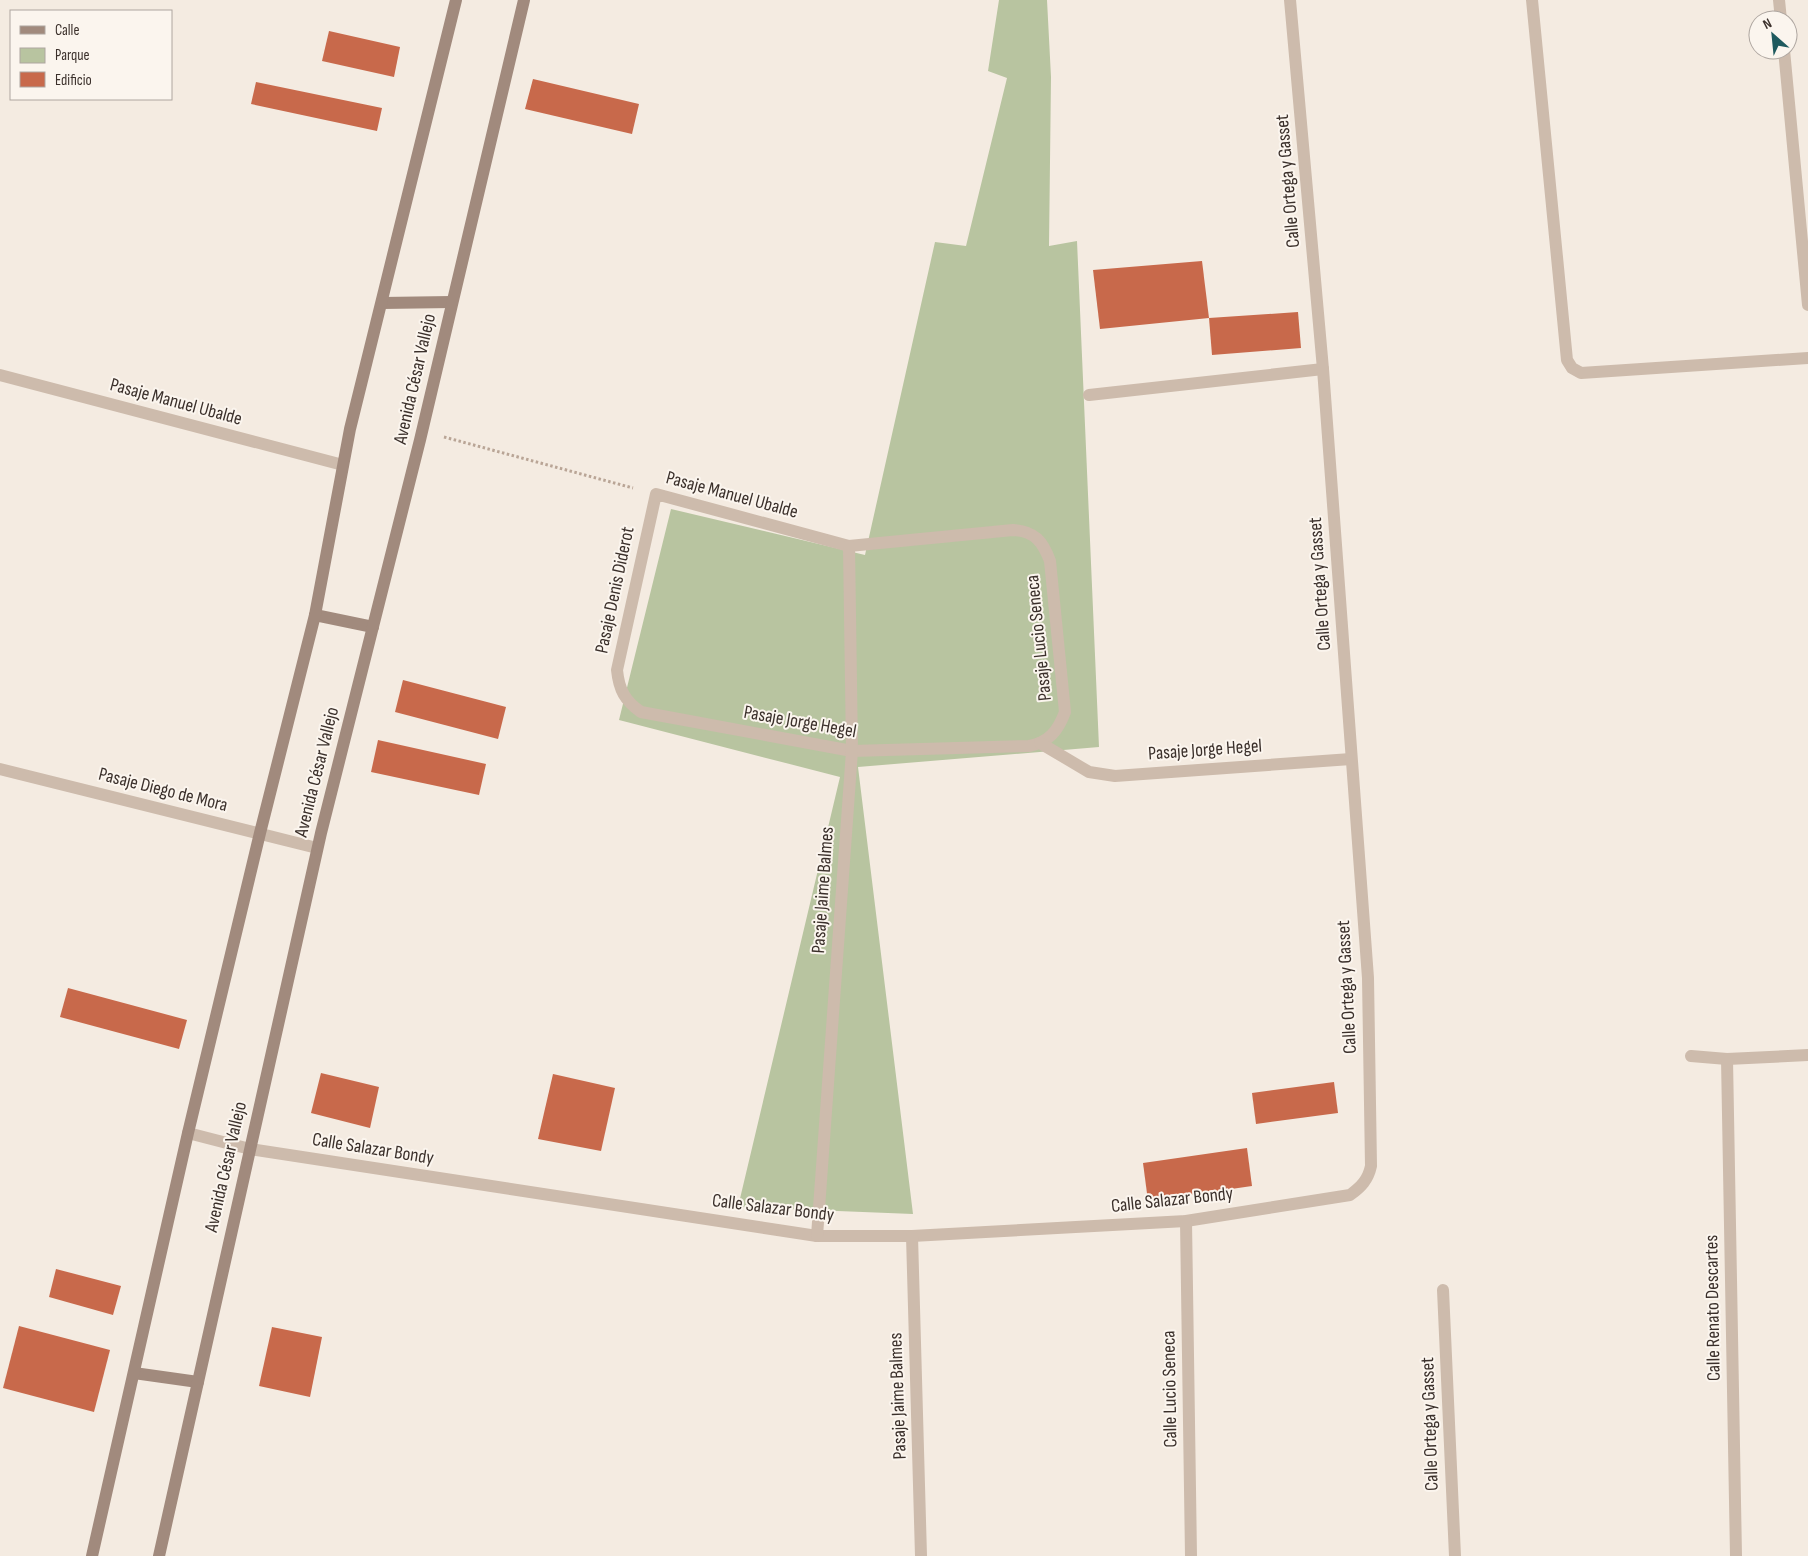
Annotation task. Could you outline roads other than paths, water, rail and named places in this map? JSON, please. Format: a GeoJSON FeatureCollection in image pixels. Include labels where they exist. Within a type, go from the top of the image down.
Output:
{"type":"FeatureCollection","features":[{"type":"Feature","properties":{"kind":"main road"},"geometry":{"type":"LineString","coordinates":[[92,1556],[188,1134],[260,832],[315,615],[350,429],[456,0]]}},
{"type":"Feature","properties":{"kind":"main road","name":"Avenida César Vallejo"},"geometry":{"type":"LineString","coordinates":[[159,1556],[317,848],[422,431],[524,0]]}},
{"type":"Feature","properties":{"kind":"main road"},"geometry":{"type":"LineString","coordinates":[[382,303],[452,302]]}},
{"type":"Feature","properties":{"kind":"main road"},"geometry":{"type":"LineString","coordinates":[[315,615],[372,628]]}},
{"type":"Feature","properties":{"kind":"main road"},"geometry":{"type":"LineString","coordinates":[[134,1373],[198,1382]]}},
{"type":"Feature","properties":{"kind":"street","name":"Calle Ortega y Gasset"},"geometry":{"type":"LineString","coordinates":[[1290,0],[1324,369],[1368,978],[1371,1166]]}},
{"type":"Feature","properties":{"kind":"street"},"geometry":{"type":"LineString","coordinates":[[1532,0],[1567,360],[1572,368],[1581,373],[1808,358]]}},
{"type":"Feature","properties":{"kind":"street"},"geometry":{"type":"LineString","coordinates":[[1785,60],[1808,305]]}},
{"type":"Feature","properties":{"kind":"street"},"geometry":{"type":"LineString","coordinates":[[1089,394],[1324,369]]}},
{"type":"Feature","properties":{"kind":"street","name":"Pasaje Manuel Ubalde"},"geometry":{"type":"LineString","coordinates":[[0,375],[343,465]]}},
{"type":"Feature","properties":{"kind":"street","name":"Pasaje Manuel Ubalde"},"geometry":{"type":"LineString","coordinates":[[656,494],[849,546],[1013,530],[1026,531],[1036,537]]}},
{"type":"Feature","properties":{"kind":"street","name":"Pasaje Denis Diderot"},"geometry":{"type":"LineString","coordinates":[[622,694],[617,670],[656,494]]}},
{"type":"Feature","properties":{"kind":"street","name":"Pasaje Lucio Seneca"},"geometry":{"type":"LineString","coordinates":[[1036,537],[1045,548],[1050,562],[1065,712],[1052,736]]}},
{"type":"Feature","properties":{"kind":"street","name":"Pasaje Jaime Balmes"},"geometry":{"type":"LineString","coordinates":[[817,1236],[852,752],[849,546]]}},
{"type":"Feature","properties":{"kind":"street","name":"Pasaje Jorge Hegel"},"geometry":{"type":"LineString","coordinates":[[622,694],[630,705],[641,712],[852,752],[1029,746],[1040,743],[1052,736]]}},
{"type":"Feature","properties":{"kind":"street","name":"Pasaje Jorge Hegel"},"geometry":{"type":"LineString","coordinates":[[1040,743],[1089,772],[1115,776],[1351,758]]}},
{"type":"Feature","properties":{"kind":"street","name":"Pasaje Diego de Mora"},"geometry":{"type":"LineString","coordinates":[[0,770],[260,832],[317,848]]}},
{"type":"Feature","properties":{"kind":"street"},"geometry":{"type":"LineString","coordinates":[[1691,1056],[1727,1059],[1808,1055]]}},
{"type":"Feature","properties":{"kind":"street","name":"Calle Renato Descartes"},"geometry":{"type":"LineString","coordinates":[[1727,1059],[1736,1556]]}},
{"type":"Feature","properties":{"kind":"street","name":"Calle Salazar Bondy"},"geometry":{"type":"LineString","coordinates":[[188,1134],[250,1149],[817,1236],[912,1236],[1186,1221],[1350,1195],[1360,1188],[1368,1177],[1371,1166]]}},
{"type":"Feature","properties":{"kind":"street","name":"Calle Lucio Seneca"},"geometry":{"type":"LineString","coordinates":[[1186,1221],[1191,1556]]}},
{"type":"Feature","properties":{"kind":"street","name":"Pasaje Jaime Balmes"},"geometry":{"type":"LineString","coordinates":[[912,1236],[921,1556]]}},
{"type":"Feature","properties":{"kind":"street","name":"Calle Ortega y Gasset"},"geometry":{"type":"LineString","coordinates":[[1443,1290],[1454,1556]]}}]}
